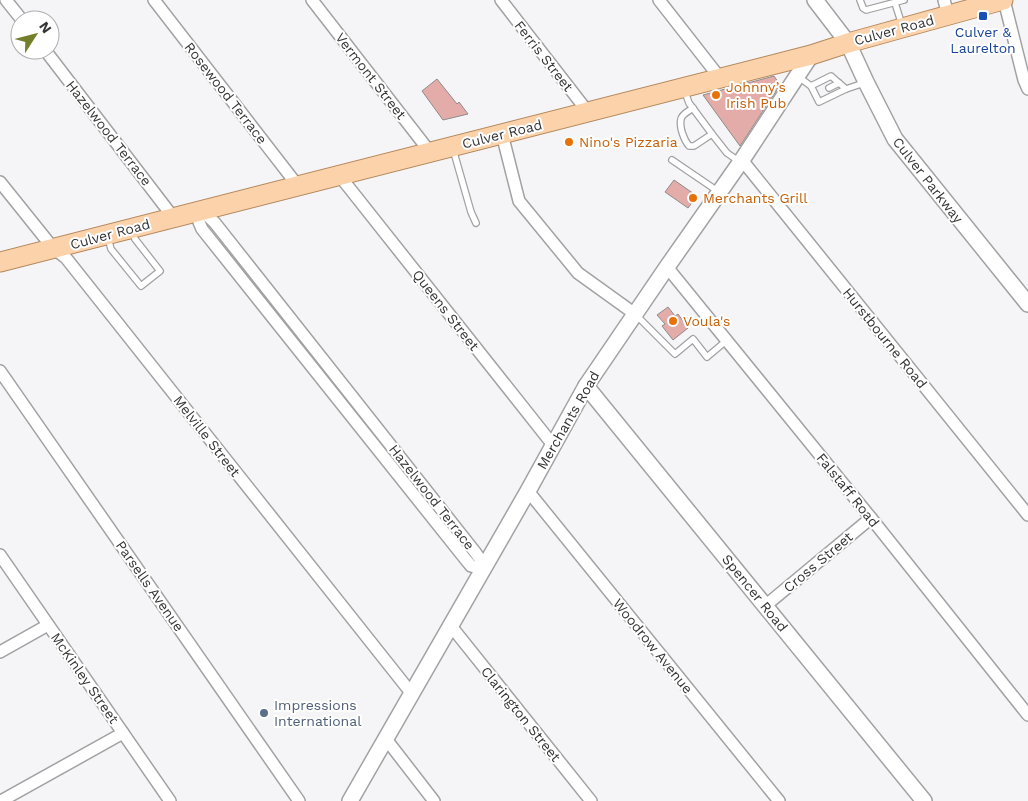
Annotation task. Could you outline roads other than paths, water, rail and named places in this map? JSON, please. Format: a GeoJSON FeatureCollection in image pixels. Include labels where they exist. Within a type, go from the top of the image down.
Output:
{"type":"FeatureCollection","features":[{"type":"Feature","properties":{"kind":"main road","name":"Culver Road"},"geometry":{"type":"LineString","coordinates":[[0,262],[811,55],[902,28],[946,8],[1003,0]]}},
{"type":"Feature","properties":{"kind":"street"},"geometry":{"type":"LineString","coordinates":[[6,0],[14,10]]}},
{"type":"Feature","properties":{"kind":"street","name":"Rosewood Terrace"},"geometry":{"type":"LineString","coordinates":[[154,0],[298,186]]}},
{"type":"Feature","properties":{"kind":"street","name":"Vermont Street"},"geometry":{"type":"LineString","coordinates":[[312,0],[430,152]]}},
{"type":"Feature","properties":{"kind":"street"},"geometry":{"type":"LineString","coordinates":[[659,0],[720,78]]}},
{"type":"Feature","properties":{"kind":"street","name":"Culver Parkway"},"geometry":{"type":"LineString","coordinates":[[814,0],[848,43],[895,138],[1028,304]]}},
{"type":"Feature","properties":{"kind":"street"},"geometry":{"type":"LineString","coordinates":[[1003,0],[1028,89]]}},
{"type":"Feature","properties":{"kind":"street","name":"Ferris Street"},"geometry":{"type":"LineString","coordinates":[[503,1],[588,112]]}},
{"type":"Feature","properties":{"kind":"street","name":"Merchants Road"},"geometry":{"type":"LineString","coordinates":[[350,801],[586,386],[666,267],[741,161],[811,55]]}},
{"type":"Feature","properties":{"kind":"street","name":"Hazelwood Terrace"},"geometry":{"type":"LineString","coordinates":[[53,60],[173,217]]}},
{"type":"Feature","properties":{"kind":"street"},"geometry":{"type":"LineString","coordinates":[[502,134],[519,201],[578,273],[635,314]]}},
{"type":"Feature","properties":{"kind":"street","name":"Hurstbourne Road"},"geometry":{"type":"LineString","coordinates":[[741,161],[1028,516]]}},
{"type":"Feature","properties":{"kind":"street","name":"Queens Street"},"geometry":{"type":"LineString","coordinates":[[339,175],[553,445]]}},
{"type":"Feature","properties":{"kind":"street","name":"Melville Street"},"geometry":{"type":"LineString","coordinates":[[0,182],[53,248],[66,258],[412,694]]}},
{"type":"Feature","properties":{"kind":"street","name":"Hazelwood Terrace"},"geometry":{"type":"LineString","coordinates":[[198,211],[215,223],[475,552],[480,559],[483,569],[471,566],[466,560],[202,229],[198,222],[198,211]]}},
{"type":"Feature","properties":{"kind":"street","name":"Falstaff Road"},"geometry":{"type":"LineString","coordinates":[[666,267],[871,518],[1028,715]]}},
{"type":"Feature","properties":{"kind":"street","name":"Parsells Avenue"},"geometry":{"type":"LineString","coordinates":[[0,371],[299,801]]}},
{"type":"Feature","properties":{"kind":"street","name":"Spencer Road"},"geometry":{"type":"LineString","coordinates":[[586,386],[924,801]]}},
{"type":"Feature","properties":{"kind":"street","name":"Woodrow Avenue"},"geometry":{"type":"LineString","coordinates":[[528,491],[779,801]]}},
{"type":"Feature","properties":{"kind":"street","name":"Cross Street"},"geometry":{"type":"LineString","coordinates":[[765,606],[871,518]]}},
{"type":"Feature","properties":{"kind":"street","name":"McKinley Street"},"geometry":{"type":"LineString","coordinates":[[0,555],[170,801]]}},
{"type":"Feature","properties":{"kind":"street"},"geometry":{"type":"LineString","coordinates":[[0,652],[48,625]]}},
{"type":"Feature","properties":{"kind":"street","name":"Clarington Street"},"geometry":{"type":"LineString","coordinates":[[451,626],[592,801]]}},
{"type":"Feature","properties":{"kind":"street"},"geometry":{"type":"LineString","coordinates":[[1,801],[122,733]]}},
{"type":"Feature","properties":{"kind":"street"},"geometry":{"type":"LineString","coordinates":[[386,739],[434,801]]}},
{"type":"Feature","properties":{"kind":"lane"},"geometry":{"type":"LineString","coordinates":[[860,0],[862,8],[866,10],[904,0]]}},
{"type":"Feature","properties":{"kind":"lane"},"geometry":{"type":"LineString","coordinates":[[895,3],[902,28]]}},
{"type":"Feature","properties":{"kind":"lane"},"geometry":{"type":"LineString","coordinates":[[797,76],[811,86],[817,94],[819,102],[866,82]]}},
{"type":"Feature","properties":{"kind":"lane"},"geometry":{"type":"LineString","coordinates":[[811,86],[831,76],[846,89]]}},
{"type":"Feature","properties":{"kind":"lane"},"geometry":{"type":"LineString","coordinates":[[829,88],[839,83]]}},
{"type":"Feature","properties":{"kind":"lane"},"geometry":{"type":"LineString","coordinates":[[683,87],[693,108],[726,153],[741,161]]}},
{"type":"Feature","properties":{"kind":"lane"},"geometry":{"type":"LineString","coordinates":[[693,108],[681,118],[685,142],[689,146],[694,146],[712,134]]}},
{"type":"Feature","properties":{"kind":"lane"},"geometry":{"type":"LineString","coordinates":[[452,146],[471,212],[476,223]]}},
{"type":"Feature","properties":{"kind":"lane"},"geometry":{"type":"LineString","coordinates":[[672,160],[719,192]]}},
{"type":"Feature","properties":{"kind":"lane"},"geometry":{"type":"LineString","coordinates":[[107,235],[111,249],[141,286],[160,272],[135,239],[131,228]]}},
{"type":"Feature","properties":{"kind":"lane"},"geometry":{"type":"LineString","coordinates":[[635,314],[675,354],[693,339],[707,357],[726,341]]}},
{"type":"Feature","properties":{"kind":"lane"},"geometry":{"type":"LineString","coordinates":[[346,409],[356,401]]}},
{"type":"Feature","properties":{"kind":"place","name":"Culver & Laurelton"},"geometry":{"type":"Point","coordinates":[983,16]}},
{"type":"Feature","properties":{"kind":"place","name":"Johnny’s Irish Pub"},"geometry":{"type":"Point","coordinates":[716,95]}},
{"type":"Feature","properties":{"kind":"place","name":"Nino's Pizzaria"},"geometry":{"type":"Point","coordinates":[569,142]}},
{"type":"Feature","properties":{"kind":"place","name":"Merchants Grill"},"geometry":{"type":"Point","coordinates":[693,198]}},
{"type":"Feature","properties":{"kind":"place","name":"Voula's"},"geometry":{"type":"Point","coordinates":[673,321]}},
{"type":"Feature","properties":{"kind":"place","name":"Impressions International"},"geometry":{"type":"Point","coordinates":[264,713]}}]}
